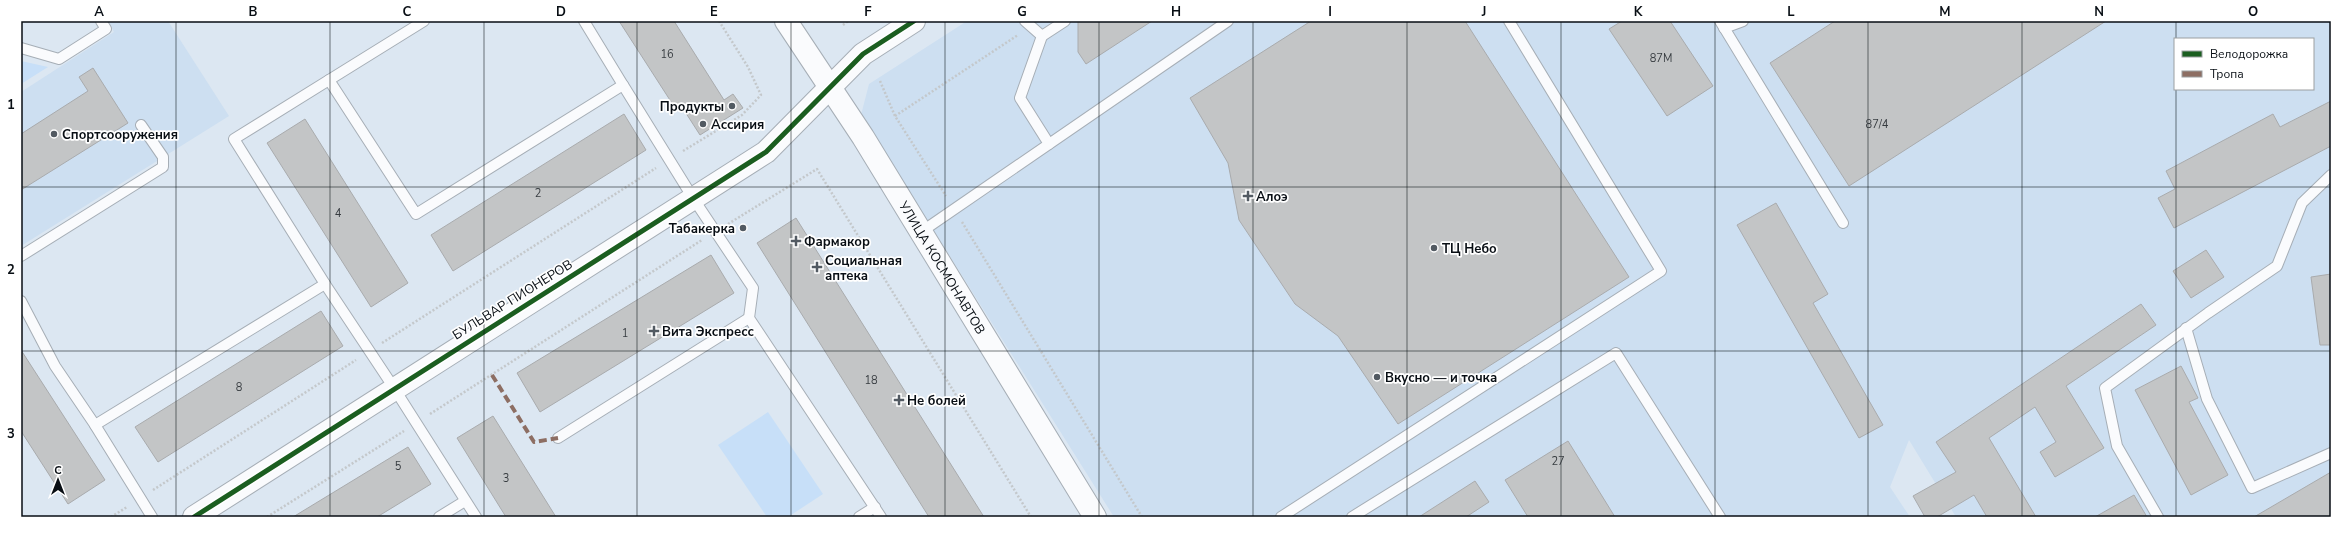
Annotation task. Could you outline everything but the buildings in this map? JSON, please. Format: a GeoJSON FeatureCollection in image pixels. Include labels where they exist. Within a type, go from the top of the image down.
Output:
{"type":"FeatureCollection","features":[{"type":"Feature","properties":{"kind":"street","name":"УЛИЦА КОСМОНАВТОВ"},"geometry":{"type":"LineString","coordinates":[[786,21],[831,87],[1095,517]]}},
{"type":"Feature","properties":{"kind":"street","name":"БУЛЬВАР ПИОНЕРОВ"},"geometry":{"type":"LineString","coordinates":[[194,517],[766,152],[863,54],[914,21]]}},
{"type":"Feature","properties":{"kind":"lane"},"geometry":{"type":"LineString","coordinates":[[21,48],[59,59],[106,29],[101,21]]}},
{"type":"Feature","properties":{"kind":"lane"},"geometry":{"type":"LineString","coordinates":[[424,21],[234,139],[325,284],[394,388],[476,517]]}},
{"type":"Feature","properties":{"kind":"lane"},"geometry":{"type":"LineString","coordinates":[[584,21],[693,198],[753,288],[749,318],[881,517]]}},
{"type":"Feature","properties":{"kind":"lane"},"geometry":{"type":"LineString","coordinates":[[1049,144],[1020,98],[1042,36],[1065,21]]}},
{"type":"Feature","properties":{"kind":"lane"},"geometry":{"type":"LineString","coordinates":[[921,232],[1228,21]]}},
{"type":"Feature","properties":{"kind":"lane"},"geometry":{"type":"LineString","coordinates":[[1281,517],[1661,270],[1509,21]]}},
{"type":"Feature","properties":{"kind":"lane"},"geometry":{"type":"LineString","coordinates":[[1743,21],[1722,24],[1843,223]]}},
{"type":"Feature","properties":{"kind":"lane"},"geometry":{"type":"LineString","coordinates":[[1023,24],[1042,36]]}},
{"type":"Feature","properties":{"kind":"lane"},"geometry":{"type":"LineString","coordinates":[[329,80],[416,214],[623,85]]}},
{"type":"Feature","properties":{"kind":"lane"},"geometry":{"type":"LineString","coordinates":[[21,256],[162,166],[162,157],[141,125]]}},
{"type":"Feature","properties":{"kind":"lane"},"geometry":{"type":"LineString","coordinates":[[2158,517],[2117,446],[2105,388],[2186,328],[2277,266],[2302,204],[2331,175]]}},
{"type":"Feature","properties":{"kind":"lane"},"geometry":{"type":"LineString","coordinates":[[95,425],[325,284]]}},
{"type":"Feature","properties":{"kind":"lane"},"geometry":{"type":"LineString","coordinates":[[21,301],[55,366],[95,425],[152,517]]}},
{"type":"Feature","properties":{"kind":"lane"},"geometry":{"type":"LineString","coordinates":[[558,438],[749,318]]}},
{"type":"Feature","properties":{"kind":"lane"},"geometry":{"type":"LineString","coordinates":[[2186,328],[2207,399],[2252,488],[2331,453]]}},
{"type":"Feature","properties":{"kind":"lane"},"geometry":{"type":"LineString","coordinates":[[1352,517],[1616,353],[1720,517]]}},
{"type":"Feature","properties":{"kind":"lane"},"geometry":{"type":"LineString","coordinates":[[439,517],[465,501]]}},
{"type":"Feature","properties":{"kind":"lane"},"geometry":{"type":"LineString","coordinates":[[859,517],[874,507]]}},
{"type":"Feature","properties":{"kind":"path"},"geometry":{"type":"LineString","coordinates":[[111,517],[669,160],[742,115],[761,95],[748,67],[719,21]]}},
{"type":"Feature","properties":{"kind":"path"},"geometry":{"type":"LineString","coordinates":[[843,25],[848,21]]}},
{"type":"Feature","properties":{"kind":"path"},"geometry":{"type":"LineString","coordinates":[[895,116],[1019,35],[1023,24]]}},
{"type":"Feature","properties":{"kind":"path"},"geometry":{"type":"LineString","coordinates":[[880,81],[895,116],[954,209],[1142,517]]}},
{"type":"Feature","properties":{"kind":"path"},"geometry":{"type":"LineString","coordinates":[[267,517],[416,424],[715,232],[817,169],[1031,517]]}},
{"type":"Feature","properties":{"kind":"shaded area"},"geometry":{"type":"Polygon","coordinates":[[[108,21],[168,21],[229,116],[21,246],[21,92],[114,32],[108,21]]]}},
{"type":"Feature","properties":{"kind":"shaded area"},"geometry":{"type":"Polygon","coordinates":[[[967,21],[2331,21],[2331,517],[1956,517],[1909,440],[1890,487],[1910,517],[1114,517],[861,115],[869,84],[967,21]]]}},
{"type":"Feature","properties":{"kind":"shaded area"},"geometry":{"type":"Polygon","coordinates":[[[21,61],[48,67],[21,84],[21,61]]]}},
{"type":"Feature","properties":{"kind":"shaded area"},"geometry":{"type":"Polygon","coordinates":[[[768,412],[823,494],[788,517],[767,517],[718,445],[768,412]]]}},
{"type":"Feature","properties":{"kind":"marked path"},"geometry":{"type":"LineString","coordinates":[[492,375],[534,442],[558,438]]}},
{"type":"Feature","properties":{"kind":"cycle path"},"geometry":{"type":"LineString","coordinates":[[194,517],[766,152],[863,54],[914,21]]}},
{"type":"Feature","properties":{"kind":"place","name":"Продукты"},"geometry":{"type":"Point","coordinates":[732,106]}},
{"type":"Feature","properties":{"kind":"place","name":"Ассирия"},"geometry":{"type":"Point","coordinates":[703,124]}},
{"type":"Feature","properties":{"kind":"place","name":"Спортсооружения"},"geometry":{"type":"Point","coordinates":[54,134]}},
{"type":"Feature","properties":{"kind":"place","name":"Алоэ"},"geometry":{"type":"Point","coordinates":[1248,196]}},
{"type":"Feature","properties":{"kind":"place","name":"Табакерка"},"geometry":{"type":"Point","coordinates":[743,228]}},
{"type":"Feature","properties":{"kind":"place","name":"Фармакор"},"geometry":{"type":"Point","coordinates":[796,241]}},
{"type":"Feature","properties":{"kind":"place","name":"ТЦ Небо"},"geometry":{"type":"Point","coordinates":[1434,248]}},
{"type":"Feature","properties":{"kind":"place","name":"Социальная аптека"},"geometry":{"type":"Point","coordinates":[817,267]}},
{"type":"Feature","properties":{"kind":"place","name":"Вита Экспресс"},"geometry":{"type":"Point","coordinates":[654,331]}},
{"type":"Feature","properties":{"kind":"place","name":"Вкусно — и точка"},"geometry":{"type":"Point","coordinates":[1377,377]}},
{"type":"Feature","properties":{"kind":"place","name":"Не болей"},"geometry":{"type":"Point","coordinates":[899,400]}}]}
